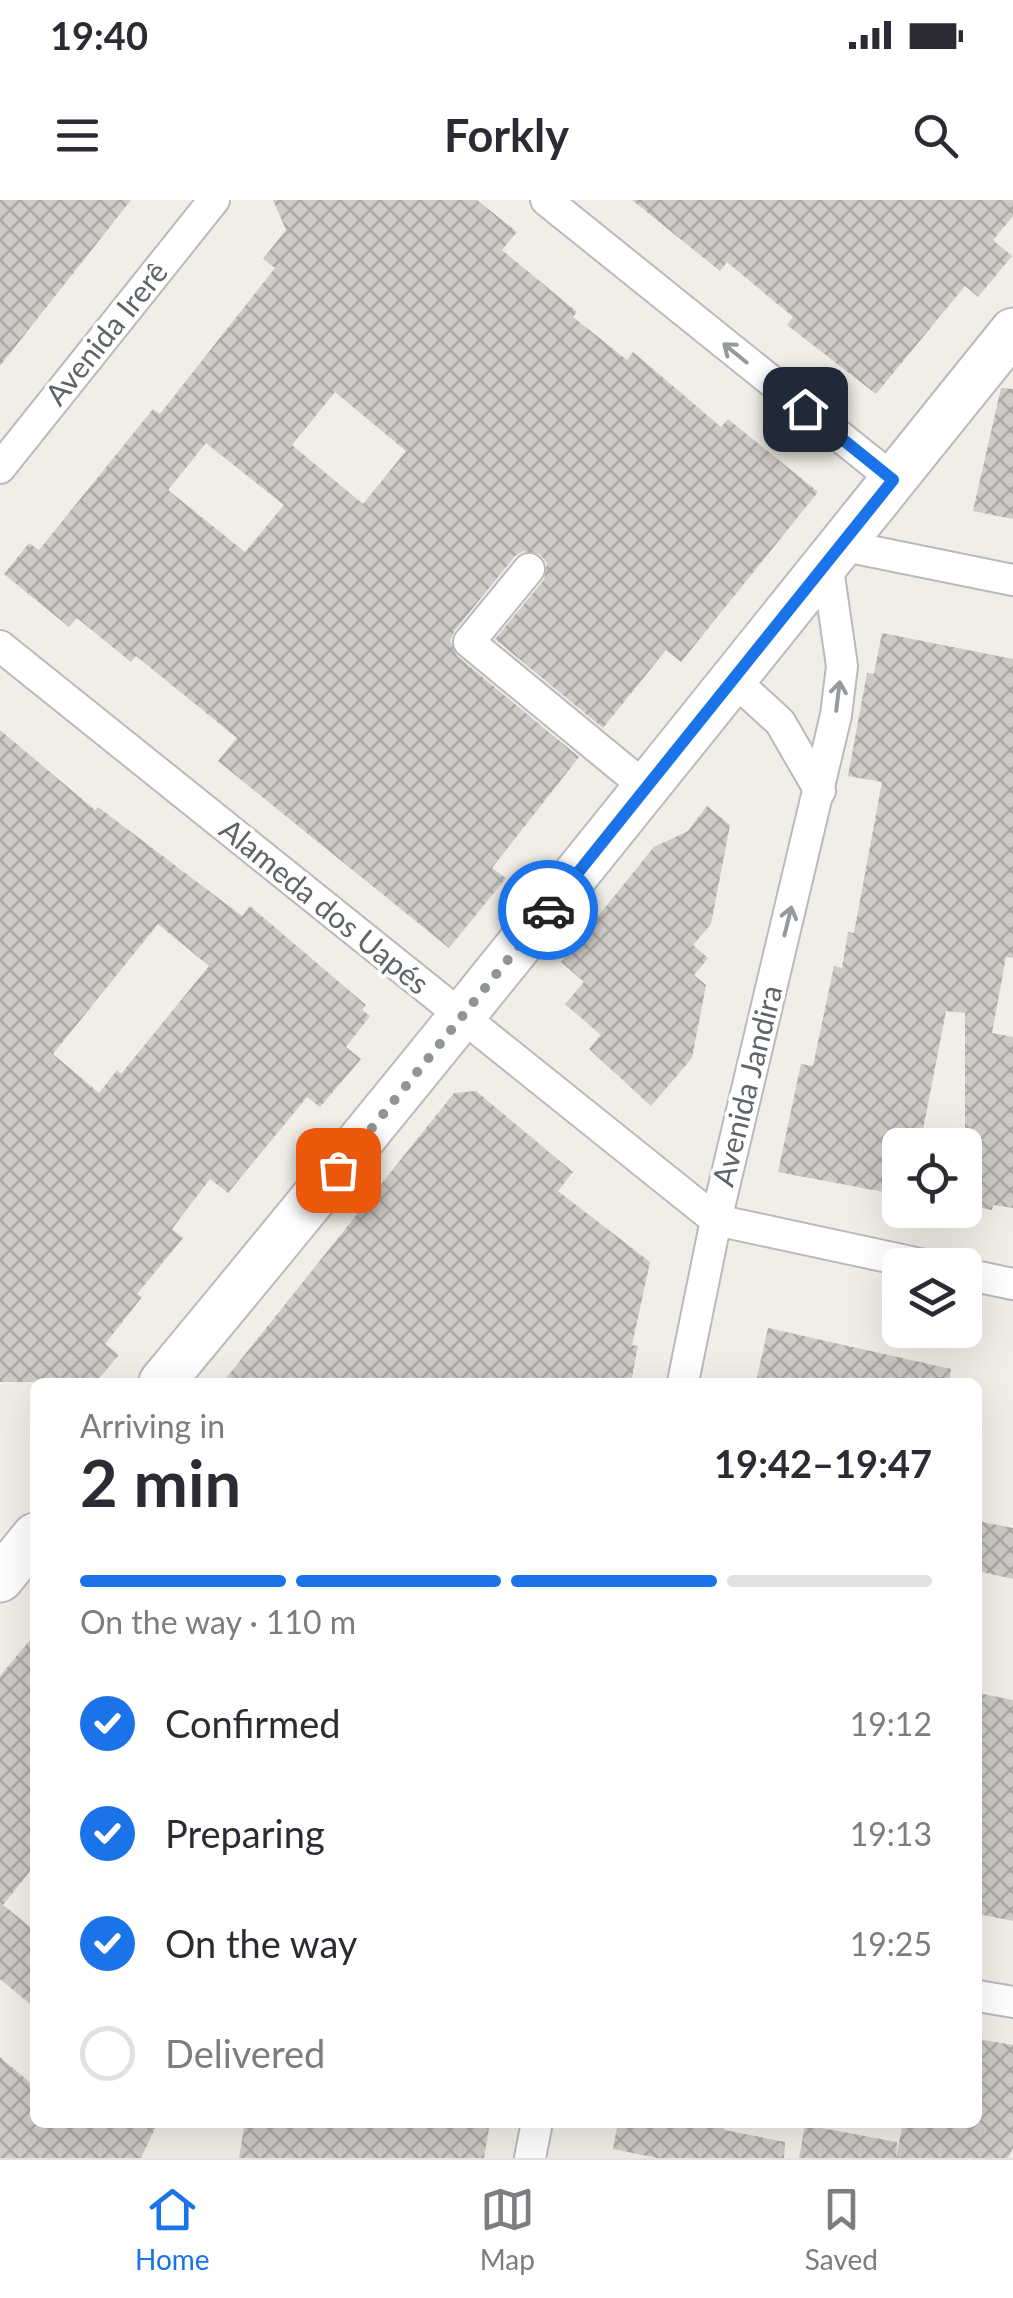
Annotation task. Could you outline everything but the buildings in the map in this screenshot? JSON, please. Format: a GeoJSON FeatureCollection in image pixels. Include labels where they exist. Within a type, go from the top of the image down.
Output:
{"type":"FeatureCollection","features":[{"type":"Feature","properties":{"kind":"street","name":"Avenida Irerê"},"geometry":{"type":"LineString","coordinates":[[0,468],[214,200]]}},
{"type":"Feature","properties":{"kind":"street"},"geometry":{"type":"LineString","coordinates":[[546,200],[893,480]]}},
{"type":"Feature","properties":{"kind":"street"},"geometry":{"type":"LineString","coordinates":[[165,1378],[464,1018],[644,786],[734,681],[1013,331]]}},
{"type":"Feature","properties":{"kind":"street"},"geometry":{"type":"LineString","coordinates":[[834,554],[1013,580]]}},
{"type":"Feature","properties":{"kind":"street","name":"Avenida Jandira"},"geometry":{"type":"LineString","coordinates":[[684,1378],[716,1220],[820,791],[842,666],[834,554]]}},
{"type":"Feature","properties":{"kind":"street"},"geometry":{"type":"LineString","coordinates":[[529,569],[469,642],[644,786]]}},
{"type":"Feature","properties":{"kind":"street","name":"Alameda dos Uapés"},"geometry":{"type":"LineString","coordinates":[[0,646],[716,1220],[882,1256]]}},
{"type":"Feature","properties":{"kind":"street"},"geometry":{"type":"LineString","coordinates":[[734,681],[780,722],[820,791]]}},
{"type":"Feature","properties":{"kind":"street"},"geometry":{"type":"LineString","coordinates":[[982,1278],[1013,1284]]}},
{"type":"Feature","properties":{"kind":"street"},"geometry":{"type":"LineString","coordinates":[[982,1997],[1013,2002]]}},
{"type":"Feature","properties":{"kind":"street"},"geometry":{"type":"LineString","coordinates":[[530,2158],[536,2128]]}},
{"type":"Feature","properties":{"kind":"way so far"},"geometry":{"type":"LineString","coordinates":[[338,1170],[548,910]]}},
{"type":"Feature","properties":{"kind":"route"},"geometry":{"type":"LineString","coordinates":[[548,910],[893,480],[805,409]]}}]}
